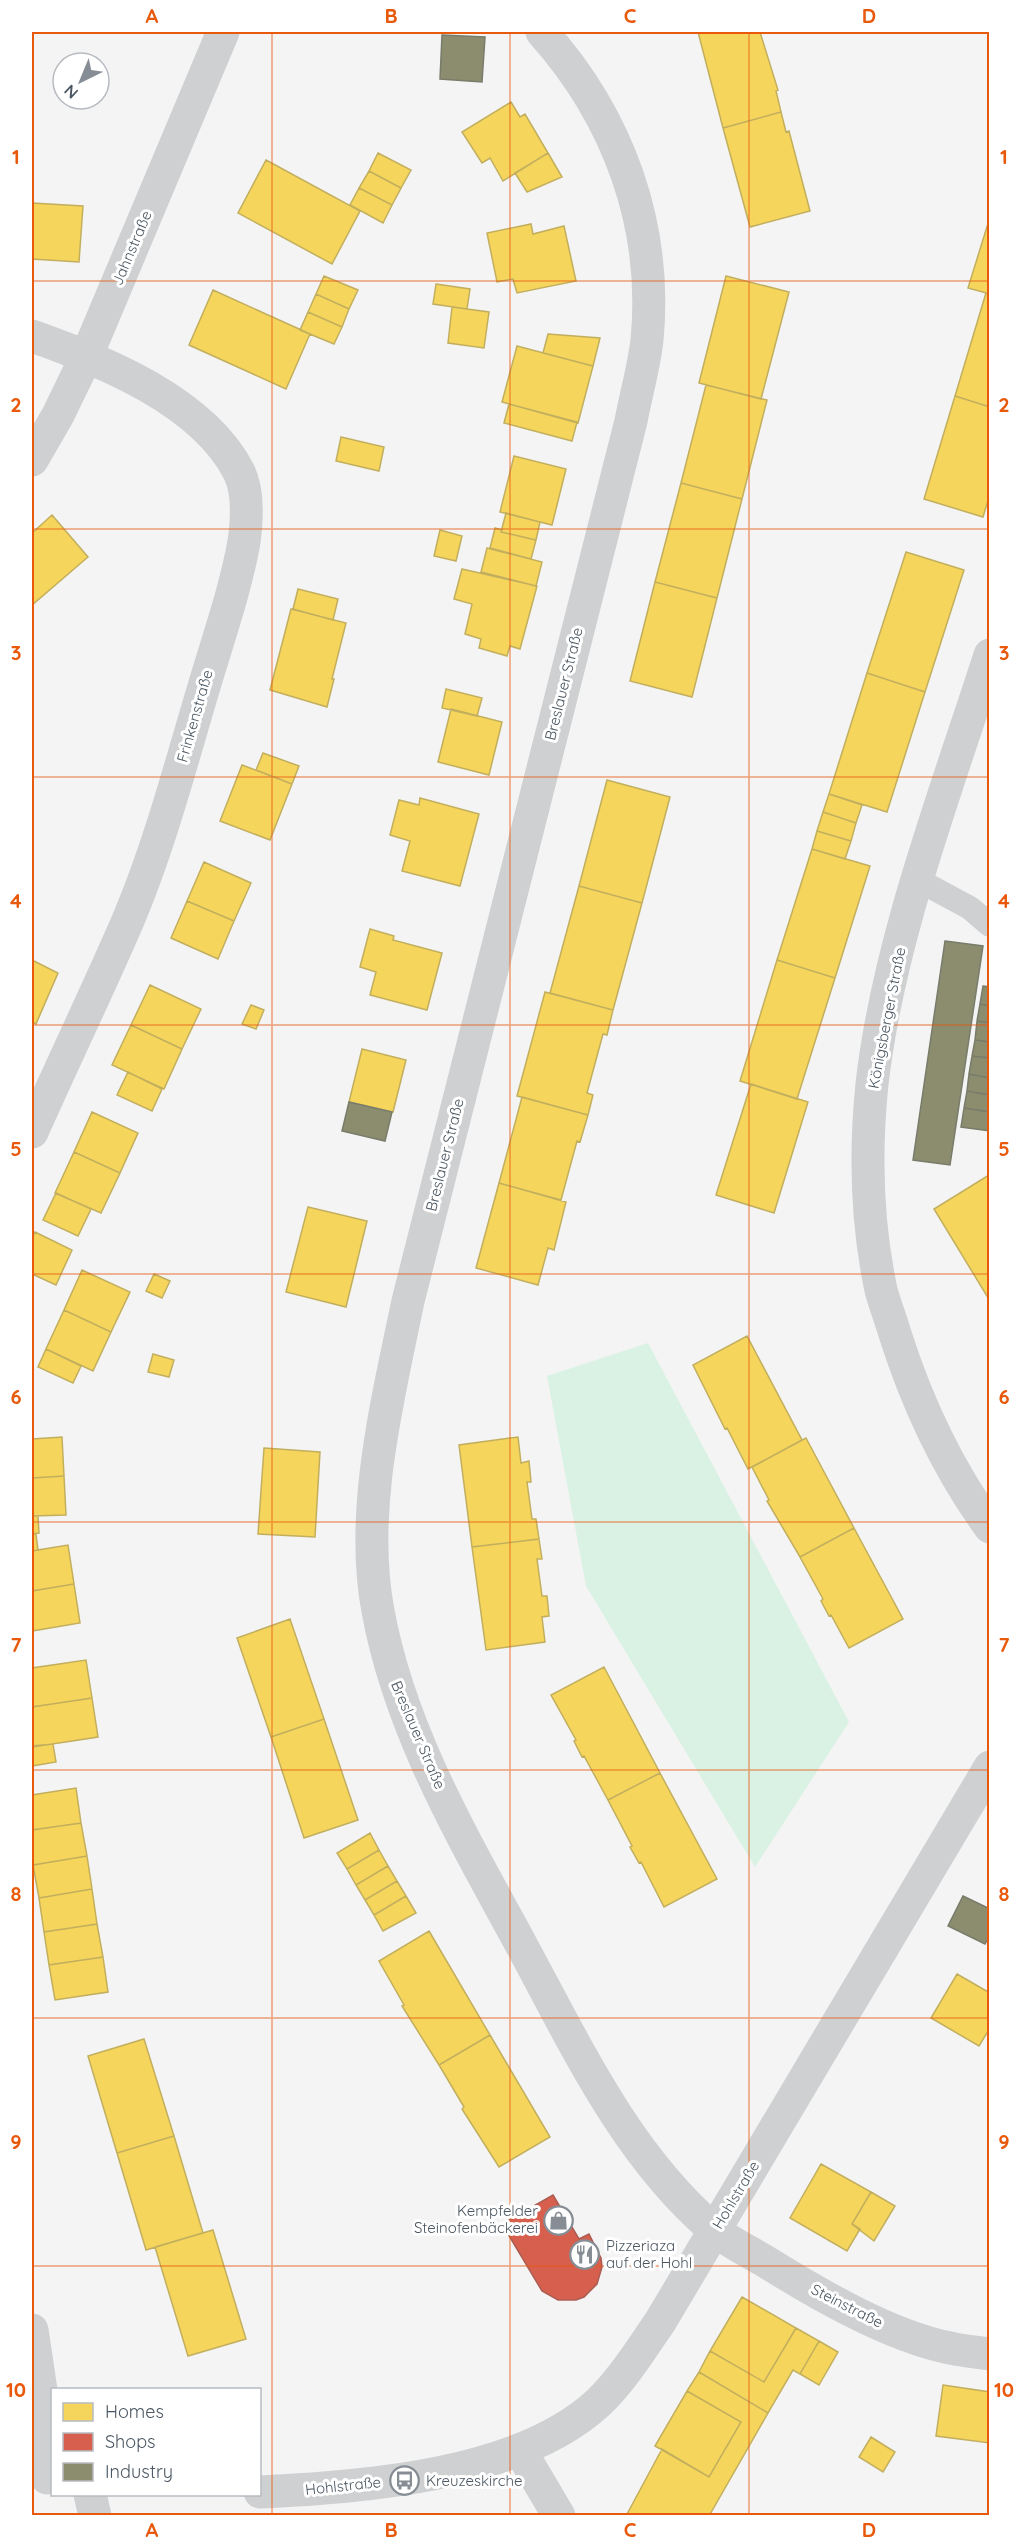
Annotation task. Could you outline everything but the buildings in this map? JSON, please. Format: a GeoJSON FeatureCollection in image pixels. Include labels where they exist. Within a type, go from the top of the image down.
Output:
{"type":"FeatureCollection","features":[{"type":"Feature","properties":{"kind":"street","name":"Jahnstraße"},"geometry":{"type":"LineString","coordinates":[[32,460],[58,415],[87,355],[223,32]]}},
{"type":"Feature","properties":{"kind":"street","name":"Breslauer Straße"},"geometry":{"type":"LineString","coordinates":[[542,32],[565,57],[608,125],[634,190],[648,263],[647,340],[631,421],[408,1301],[381,1437],[374,1512],[373,1555],[377,1609],[393,1677],[417,1740],[465,1841],[574,2044],[636,2144],[672,2190],[715,2230]]}},
{"type":"Feature","properties":{"kind":"street","name":"Frinkenstraße"},"geometry":{"type":"LineString","coordinates":[[32,336],[87,355],[139,380],[185,411],[222,443],[240,474],[247,504],[243,543],[226,610],[164,822],[129,916],[32,1132]]}},
{"type":"Feature","properties":{"kind":"street","name":"Königsberger Straße"},"geometry":{"type":"LineString","coordinates":[[990,655],[918,880],[886,1003],[872,1084],[868,1155],[872,1230],[882,1291],[929,1425],[962,1488],[990,1527]]}},
{"type":"Feature","properties":{"kind":"street","name":"Hohlstraße"},"geometry":{"type":"LineString","coordinates":[[261,2492],[310,2490],[390,2481],[464,2467],[520,2450],[565,2427],[598,2402],[624,2374],[660,2322],[990,1767]]}},
{"type":"Feature","properties":{"kind":"street","name":"Steinstraße"},"geometry":{"type":"LineString","coordinates":[[715,2230],[782,2272],[843,2306],[902,2333],[947,2348],[990,2354]]}},
{"type":"Feature","properties":{"kind":"street"},"geometry":{"type":"LineString","coordinates":[[32,2330],[43,2404],[44,2478]]}},
{"type":"Feature","properties":{"kind":"street"},"geometry":{"type":"LineString","coordinates":[[520,2450],[559,2516]]}},
{"type":"Feature","properties":{"kind":"street"},"geometry":{"type":"LineString","coordinates":[[90,2496],[95,2516]]}},
{"type":"Feature","properties":{"kind":"lane"},"geometry":{"type":"LineString","coordinates":[[918,880],[970,908],[990,925]]}},
{"type":"Feature","properties":{"kind":"green space"},"geometry":{"type":"Polygon","coordinates":[[[648,1343],[849,1722],[755,1867],[586,1586],[547,1376],[648,1343]]]}},
{"type":"Feature","properties":{"kind":"place","name":"Kempfelder Steinofenbäckerei"},"geometry":{"type":"Point","coordinates":[559,2220]}},
{"type":"Feature","properties":{"kind":"place","name":"Pizzeriaza auf der Hohl"},"geometry":{"type":"Point","coordinates":[585,2255]}},
{"type":"Feature","properties":{"kind":"place","name":"Kreuzeskirche"},"geometry":{"type":"Point","coordinates":[405,2481]}}]}
